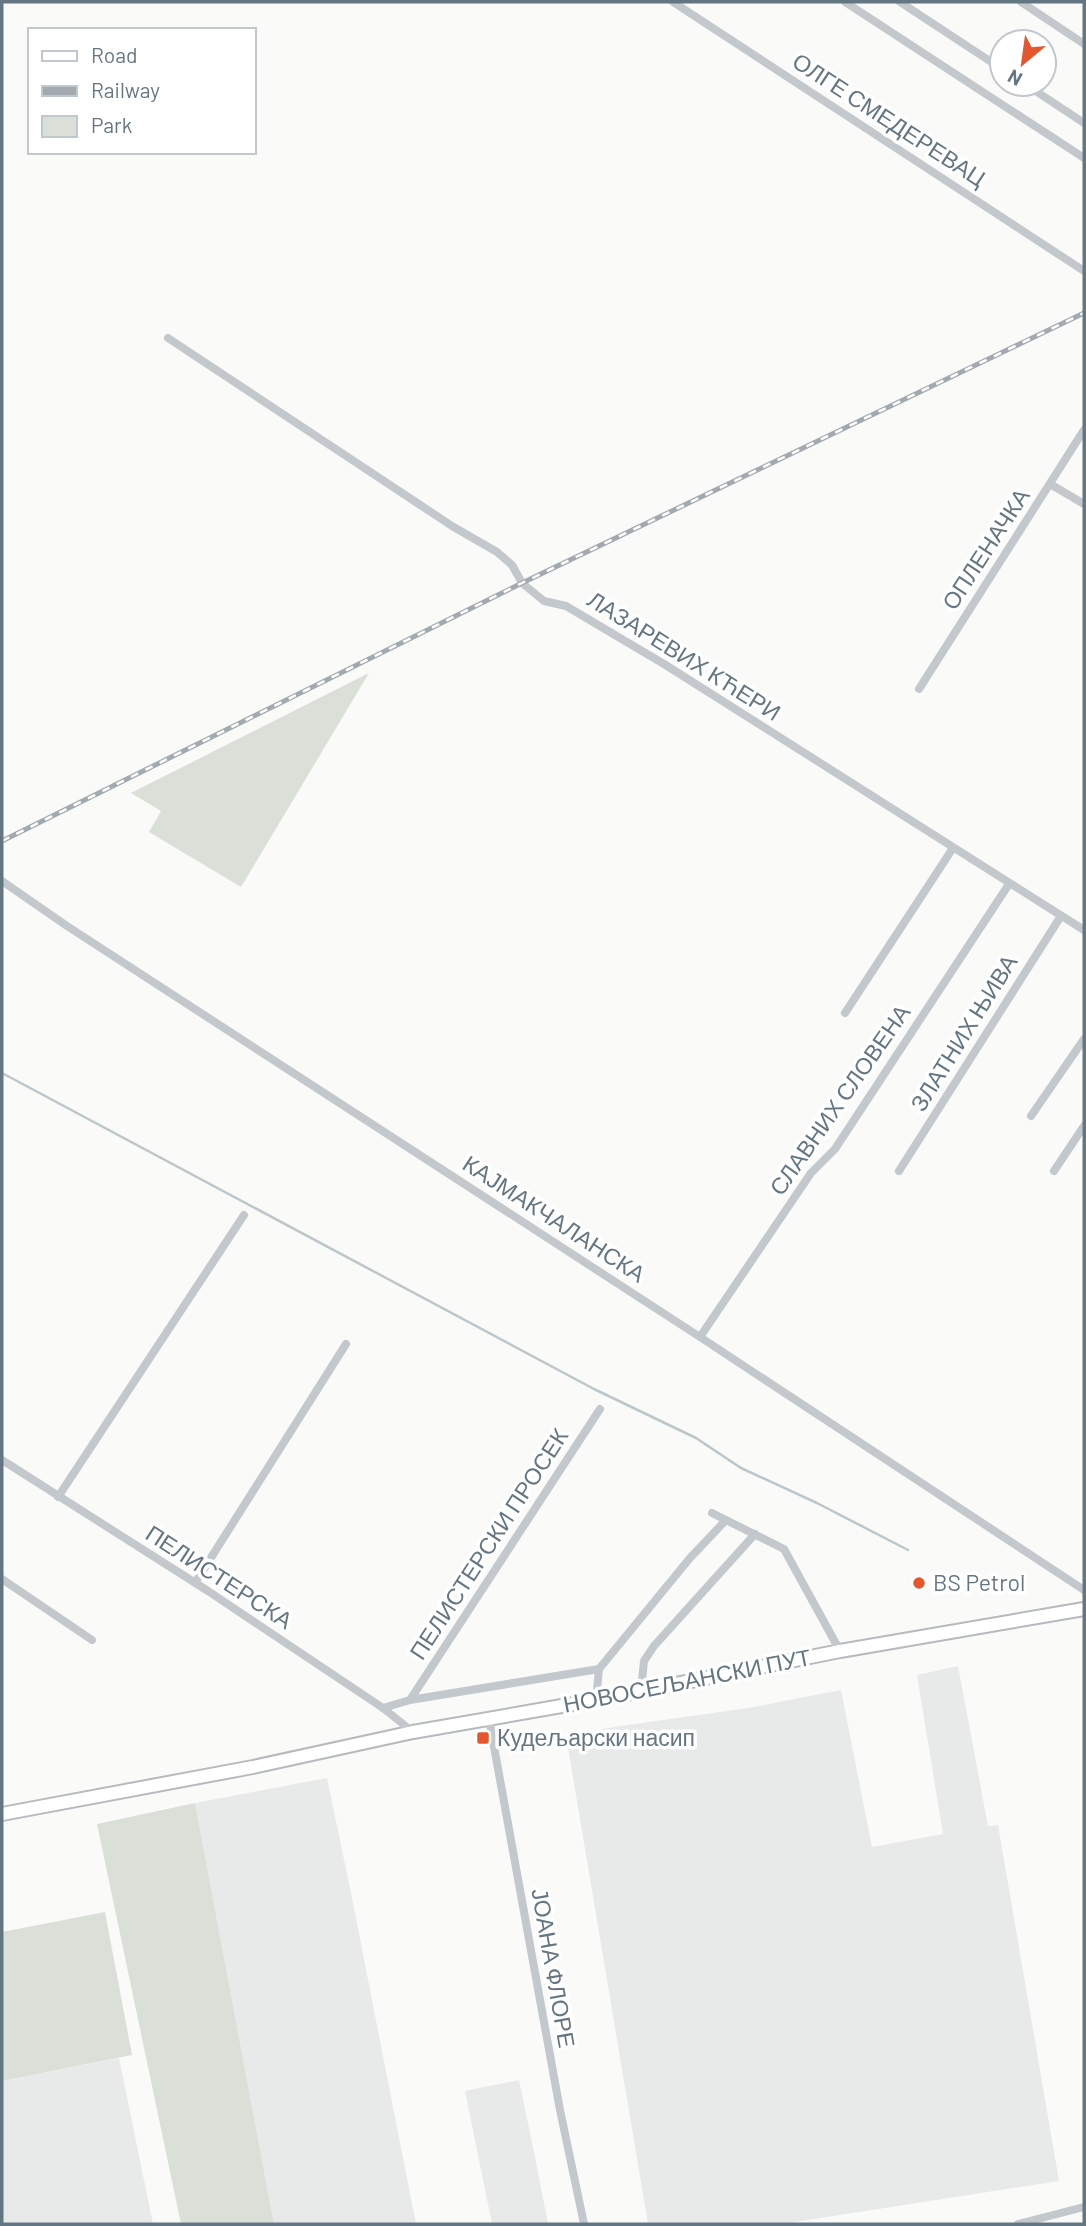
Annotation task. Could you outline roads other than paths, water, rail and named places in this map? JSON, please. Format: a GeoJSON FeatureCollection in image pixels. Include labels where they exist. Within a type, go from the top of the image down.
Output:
{"type":"FeatureCollection","features":[{"type":"Feature","properties":{"kind":"main road","name":"НОВОСЕЉАНСКИ ПУТ"},"geometry":{"type":"LineString","coordinates":[[2,1814],[840,1651],[1084,1609]]}},
{"type":"Feature","properties":{"kind":"street","name":"ОЛГЕ СМЕДЕРЕВАЦ"},"geometry":{"type":"LineString","coordinates":[[673,2],[1084,271]]}},
{"type":"Feature","properties":{"kind":"street"},"geometry":{"type":"LineString","coordinates":[[845,2],[1084,158]]}},
{"type":"Feature","properties":{"kind":"street"},"geometry":{"type":"LineString","coordinates":[[900,2],[988,60]]}},
{"type":"Feature","properties":{"kind":"street"},"geometry":{"type":"LineString","coordinates":[[1021,2],[1084,44]]}},
{"type":"Feature","properties":{"kind":"street"},"geometry":{"type":"LineString","coordinates":[[1046,98],[1084,123]]}},
{"type":"Feature","properties":{"kind":"street","name":"ЛАЗАРЕВИХ КЋЕРИ"},"geometry":{"type":"LineString","coordinates":[[167,338],[452,526],[497,552],[512,565],[522,583],[544,601],[566,606],[583,615],[1084,930]]}},
{"type":"Feature","properties":{"kind":"street","name":"ОПЛЕНАЧКА"},"geometry":{"type":"LineString","coordinates":[[919,689],[1084,430]]}},
{"type":"Feature","properties":{"kind":"street"},"geometry":{"type":"LineString","coordinates":[[1050,484],[1084,504]]}},
{"type":"Feature","properties":{"kind":"street"},"geometry":{"type":"LineString","coordinates":[[845,1013],[953,848]]}},
{"type":"Feature","properties":{"kind":"street","name":"КАЈМАКЧАЛАНСКА"},"geometry":{"type":"LineString","coordinates":[[2,881],[1084,1590]]}},
{"type":"Feature","properties":{"kind":"street","name":"СЛАВНИХ СЛОВЕНА"},"geometry":{"type":"LineString","coordinates":[[700,1336],[811,1173],[835,1149],[1009,884]]}},
{"type":"Feature","properties":{"kind":"street","name":"ЗЛАТНИХ ЊИВА"},"geometry":{"type":"LineString","coordinates":[[899,1171],[1061,916]]}},
{"type":"Feature","properties":{"kind":"street"},"geometry":{"type":"LineString","coordinates":[[1031,1116],[1084,1039]]}},
{"type":"Feature","properties":{"kind":"street"},"geometry":{"type":"LineString","coordinates":[[1054,1171],[1084,1126]]}},
{"type":"Feature","properties":{"kind":"street"},"geometry":{"type":"LineString","coordinates":[[58,1497],[244,1215]]}},
{"type":"Feature","properties":{"kind":"street"},"geometry":{"type":"LineString","coordinates":[[195,1583],[346,1344]]}},
{"type":"Feature","properties":{"kind":"street","name":"ПЕЛИСТЕРСКИ ПРОСЕК"},"geometry":{"type":"LineString","coordinates":[[410,1700],[600,1409]]}},
{"type":"Feature","properties":{"kind":"street","name":"ПЕЛИСТЕРСКА"},"geometry":{"type":"LineString","coordinates":[[2,1460],[195,1583],[383,1708],[413,1732]]}},
{"type":"Feature","properties":{"kind":"street"},"geometry":{"type":"LineString","coordinates":[[712,1513],[786,1552],[840,1651]]}},
{"type":"Feature","properties":{"kind":"street"},"geometry":{"type":"LineString","coordinates":[[596,1700],[599,1669],[726,1520]]}},
{"type":"Feature","properties":{"kind":"street"},"geometry":{"type":"LineString","coordinates":[[640,1691],[645,1661],[654,1646],[755,1534]]}},
{"type":"Feature","properties":{"kind":"street"},"geometry":{"type":"LineString","coordinates":[[2,1579],[92,1640]]}},
{"type":"Feature","properties":{"kind":"street"},"geometry":{"type":"LineString","coordinates":[[383,1708],[410,1700],[599,1669]]}},
{"type":"Feature","properties":{"kind":"street","name":"ЈОАНА ФЛОРЕ"},"geometry":{"type":"LineString","coordinates":[[489,1719],[559,2110],[584,2224]]}},
{"type":"Feature","properties":{"kind":"street"},"geometry":{"type":"LineString","coordinates":[[1018,2224],[1084,2207]]}},
{"type":"Feature","properties":{"kind":"waterway"},"geometry":{"type":"LineString","coordinates":[[2,1073],[594,1389],[696,1438],[741,1468],[908,1550]]}},
{"type":"Feature","properties":{"kind":"railway"},"geometry":{"type":"LineString","coordinates":[[2,841],[522,583],[1084,313]]}},
{"type":"Feature","properties":{"kind":"place","name":"BS Petrol"},"geometry":{"type":"Point","coordinates":[919,1583]}},
{"type":"Feature","properties":{"kind":"place","name":"Кудељарски насип"},"geometry":{"type":"Point","coordinates":[483,1738]}}]}
